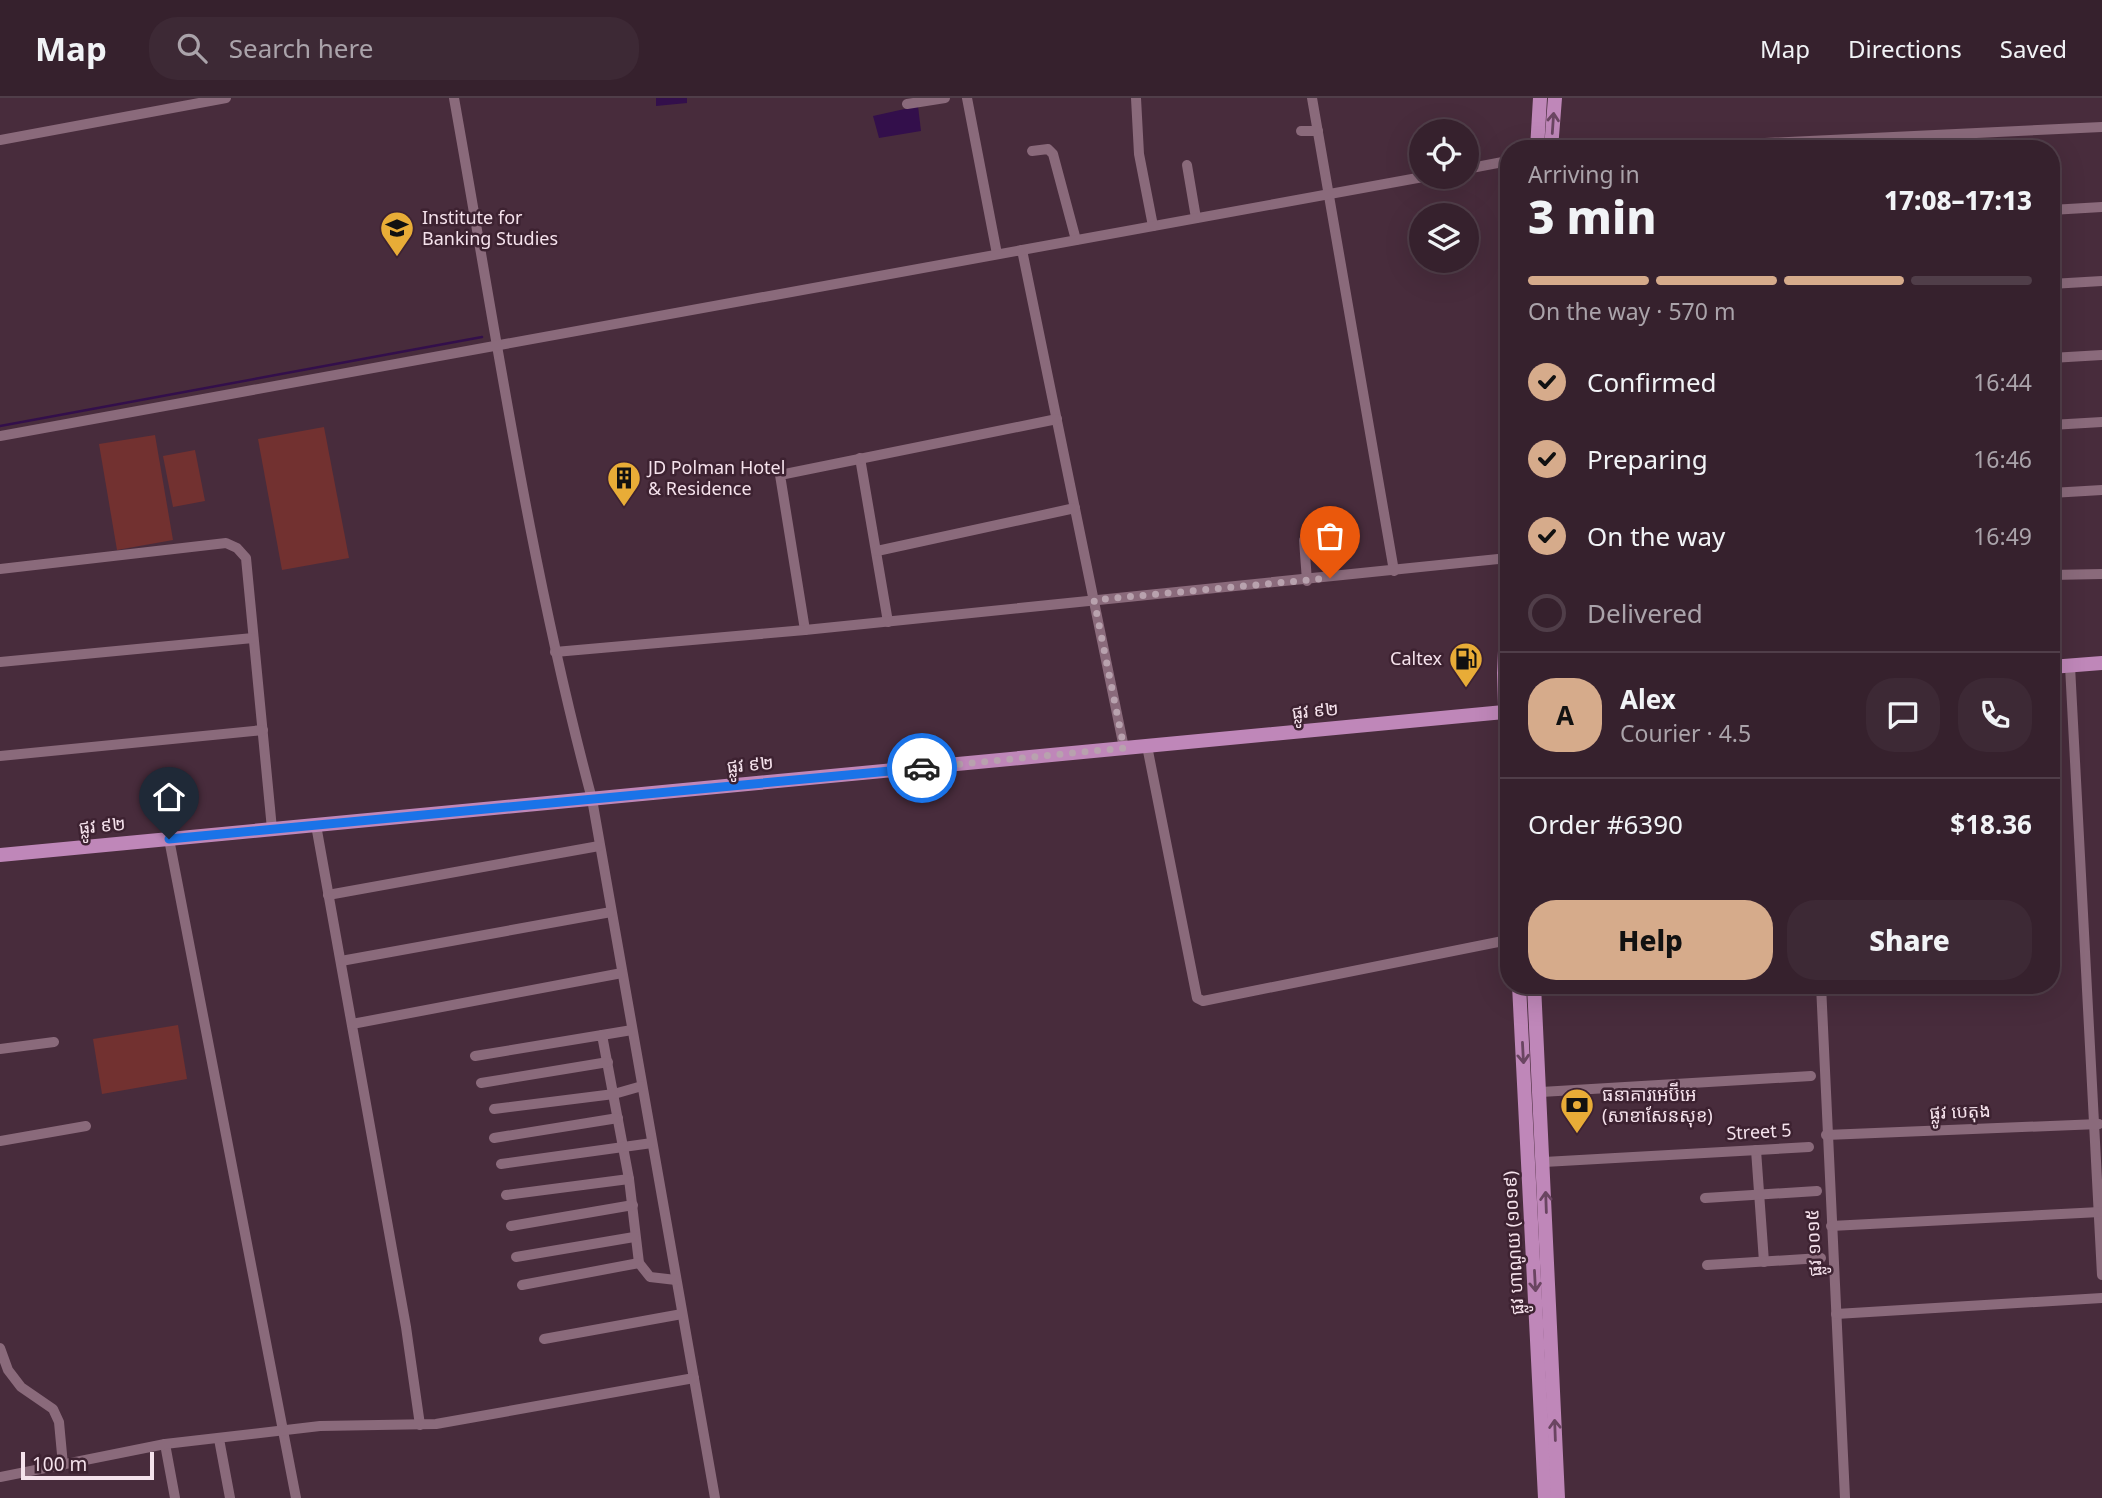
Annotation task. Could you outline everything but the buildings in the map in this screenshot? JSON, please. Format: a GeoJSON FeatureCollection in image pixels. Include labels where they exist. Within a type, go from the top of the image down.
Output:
{"type":"FeatureCollection","features":[{"type":"Feature","properties":{"kind":"main road"},"geometry":{"type":"LineString","coordinates":[[1538,140],[1540,98]]}},
{"type":"Feature","properties":{"kind":"main road"},"geometry":{"type":"LineString","coordinates":[[1552,140],[1555,98]]}},
{"type":"Feature","properties":{"kind":"main road"},"geometry":{"type":"LineString","coordinates":[[2060,667],[2102,663]]}},
{"type":"Feature","properties":{"kind":"main road","name":"ផ្លូវ ៩២"},"geometry":{"type":"LineString","coordinates":[[0,855],[1500,713]]}},
{"type":"Feature","properties":{"kind":"main road","name":"ផ្លូវ ហាណូយ (១០១៩)"},"geometry":{"type":"LineString","coordinates":[[1519,994],[1545,1498]]}},
{"type":"Feature","properties":{"kind":"main road","name":"ផ្លូវ ហាណូយ (១០១៩)"},"geometry":{"type":"LineString","coordinates":[[1535,994],[1558,1498]]}},
{"type":"Feature","properties":{"kind":"street"},"geometry":{"type":"LineString","coordinates":[[0,140],[174,103],[226,98]]}},
{"type":"Feature","properties":{"kind":"street"},"geometry":{"type":"LineString","coordinates":[[454,98],[499,345],[523,499],[555,652],[592,799],[715,1498]]}},
{"type":"Feature","properties":{"kind":"street"},"geometry":{"type":"LineString","coordinates":[[907,104],[945,98]]}},
{"type":"Feature","properties":{"kind":"street"},"geometry":{"type":"LineString","coordinates":[[967,98],[997,254]]}},
{"type":"Feature","properties":{"kind":"street"},"geometry":{"type":"LineString","coordinates":[[1136,98],[1139,153],[1153,226]]}},
{"type":"Feature","properties":{"kind":"street"},"geometry":{"type":"LineString","coordinates":[[1312,98],[1394,571]]}},
{"type":"Feature","properties":{"kind":"street"},"geometry":{"type":"LineString","coordinates":[[1829,140],[2102,127]]}},
{"type":"Feature","properties":{"kind":"street"},"geometry":{"type":"LineString","coordinates":[[1301,131],[1318,131]]}},
{"type":"Feature","properties":{"kind":"street"},"geometry":{"type":"LineString","coordinates":[[1032,151],[1048,149],[1053,154],[1076,240]]}},
{"type":"Feature","properties":{"kind":"street"},"geometry":{"type":"LineString","coordinates":[[1479,167],[1500,163]]}},
{"type":"Feature","properties":{"kind":"street"},"geometry":{"type":"LineString","coordinates":[[1187,165],[1196,218]]}},
{"type":"Feature","properties":{"kind":"street"},"geometry":{"type":"LineString","coordinates":[[0,436],[1409,179]]}},
{"type":"Feature","properties":{"kind":"street"},"geometry":{"type":"LineString","coordinates":[[2060,209],[2102,207]]}},
{"type":"Feature","properties":{"kind":"street"},"geometry":{"type":"LineString","coordinates":[[1022,250],[1124,748]]}},
{"type":"Feature","properties":{"kind":"street"},"geometry":{"type":"LineString","coordinates":[[2060,283],[2102,281]]}},
{"type":"Feature","properties":{"kind":"street"},"geometry":{"type":"LineString","coordinates":[[2060,357],[2102,355]]}},
{"type":"Feature","properties":{"kind":"street"},"geometry":{"type":"LineString","coordinates":[[805,631],[780,475],[1057,419]]}},
{"type":"Feature","properties":{"kind":"street"},"geometry":{"type":"LineString","coordinates":[[2060,424],[2102,422]]}},
{"type":"Feature","properties":{"kind":"street"},"geometry":{"type":"LineString","coordinates":[[860,457],[888,622]]}},
{"type":"Feature","properties":{"kind":"street"},"geometry":{"type":"LineString","coordinates":[[2060,492],[2102,490]]}},
{"type":"Feature","properties":{"kind":"street"},"geometry":{"type":"LineString","coordinates":[[877,551],[1075,508]]}},
{"type":"Feature","properties":{"kind":"street"},"geometry":{"type":"LineString","coordinates":[[1304,540],[1307,581]]}},
{"type":"Feature","properties":{"kind":"street"},"geometry":{"type":"LineString","coordinates":[[0,569],[226,542],[237,548],[246,558],[272,829]]}},
{"type":"Feature","properties":{"kind":"street"},"geometry":{"type":"LineString","coordinates":[[555,652],[805,631],[1500,559]]}},
{"type":"Feature","properties":{"kind":"street"},"geometry":{"type":"LineString","coordinates":[[2060,575],[2102,574]]}},
{"type":"Feature","properties":{"kind":"street"},"geometry":{"type":"LineString","coordinates":[[0,662],[253,638]]}},
{"type":"Feature","properties":{"kind":"street"},"geometry":{"type":"LineString","coordinates":[[2070,666],[2098,1124],[2102,1275]]}},
{"type":"Feature","properties":{"kind":"street"},"geometry":{"type":"LineString","coordinates":[[0,756],[262,730]]}},
{"type":"Feature","properties":{"kind":"street"},"geometry":{"type":"LineString","coordinates":[[1147,746],[1197,999],[1500,942]]}},
{"type":"Feature","properties":{"kind":"street"},"geometry":{"type":"LineString","coordinates":[[316,825],[407,1327],[421,1425]]}},
{"type":"Feature","properties":{"kind":"street"},"geometry":{"type":"LineString","coordinates":[[169,839],[296,1498]]}},
{"type":"Feature","properties":{"kind":"street"},"geometry":{"type":"LineString","coordinates":[[328,895],[599,846]]}},
{"type":"Feature","properties":{"kind":"street"},"geometry":{"type":"LineString","coordinates":[[341,961],[611,912]]}},
{"type":"Feature","properties":{"kind":"street"},"geometry":{"type":"LineString","coordinates":[[352,1024],[622,974]]}},
{"type":"Feature","properties":{"kind":"street","name":"ផ្លូវ ១០១៥"},"geometry":{"type":"LineString","coordinates":[[1821,994],[1845,1498]]}},
{"type":"Feature","properties":{"kind":"street"},"geometry":{"type":"LineString","coordinates":[[475,1056],[632,1030]]}},
{"type":"Feature","properties":{"kind":"street"},"geometry":{"type":"LineString","coordinates":[[602,1035],[624,1147],[639,1263],[650,1277],[676,1280]]}},
{"type":"Feature","properties":{"kind":"street"},"geometry":{"type":"LineString","coordinates":[[0,1049],[54,1042]]}},
{"type":"Feature","properties":{"kind":"street"},"geometry":{"type":"LineString","coordinates":[[481,1083],[608,1062]]}},
{"type":"Feature","properties":{"kind":"street"},"geometry":{"type":"LineString","coordinates":[[1541,1092],[1811,1076]]}},
{"type":"Feature","properties":{"kind":"street"},"geometry":{"type":"LineString","coordinates":[[494,1109],[614,1094],[642,1086]]}},
{"type":"Feature","properties":{"kind":"street"},"geometry":{"type":"LineString","coordinates":[[494,1138],[618,1118]]}},
{"type":"Feature","properties":{"kind":"street","name":"ផ្លូវ បេតុង"},"geometry":{"type":"LineString","coordinates":[[1826,1135],[2098,1124]]}},
{"type":"Feature","properties":{"kind":"street"},"geometry":{"type":"LineString","coordinates":[[0,1141],[86,1126]]}},
{"type":"Feature","properties":{"kind":"street"},"geometry":{"type":"LineString","coordinates":[[501,1164],[652,1143]]}},
{"type":"Feature","properties":{"kind":"street","name":"Street 5"},"geometry":{"type":"LineString","coordinates":[[1544,1163],[1808,1147]]}},
{"type":"Feature","properties":{"kind":"street"},"geometry":{"type":"LineString","coordinates":[[1756,1150],[1764,1262]]}},
{"type":"Feature","properties":{"kind":"street"},"geometry":{"type":"LineString","coordinates":[[506,1195],[629,1179]]}},
{"type":"Feature","properties":{"kind":"street"},"geometry":{"type":"LineString","coordinates":[[1705,1198],[1817,1191]]}},
{"type":"Feature","properties":{"kind":"street"},"geometry":{"type":"LineString","coordinates":[[511,1226],[633,1205]]}},
{"type":"Feature","properties":{"kind":"street"},"geometry":{"type":"LineString","coordinates":[[1831,1226],[2100,1212]]}},
{"type":"Feature","properties":{"kind":"street"},"geometry":{"type":"LineString","coordinates":[[516,1257],[634,1237]]}},
{"type":"Feature","properties":{"kind":"street"},"geometry":{"type":"LineString","coordinates":[[1707,1265],[1821,1258]]}},
{"type":"Feature","properties":{"kind":"street"},"geometry":{"type":"LineString","coordinates":[[522,1285],[639,1263]]}},
{"type":"Feature","properties":{"kind":"street"},"geometry":{"type":"LineString","coordinates":[[1836,1314],[2102,1298]]}},
{"type":"Feature","properties":{"kind":"street"},"geometry":{"type":"LineString","coordinates":[[544,1339],[682,1314]]}},
{"type":"Feature","properties":{"kind":"street"},"geometry":{"type":"LineString","coordinates":[[0,1348],[4,1371],[34,1399],[52,1409],[59,1422],[63,1465]]}},
{"type":"Feature","properties":{"kind":"street"},"geometry":{"type":"LineString","coordinates":[[0,1477],[165,1444],[320,1426],[421,1425],[694,1378]]}},
{"type":"Feature","properties":{"kind":"street"},"geometry":{"type":"LineString","coordinates":[[219,1439],[230,1498]]}},
{"type":"Feature","properties":{"kind":"street"},"geometry":{"type":"LineString","coordinates":[[165,1444],[175,1498]]}},
{"type":"Feature","properties":{"kind":"shaded area"},"geometry":{"type":"Polygon","coordinates":[[[656,98],[687,98],[687,103],[656,106],[656,98]]]}},
{"type":"Feature","properties":{"kind":"shaded area"},"geometry":{"type":"Polygon","coordinates":[[[918,106],[921,131],[879,138],[873,116],[918,106]]]}},
{"type":"Feature","properties":{"kind":"shaded area"},"geometry":{"type":"Polygon","coordinates":[[[324,427],[349,558],[282,570],[258,439],[324,427]]]}},
{"type":"Feature","properties":{"kind":"shaded area"},"geometry":{"type":"Polygon","coordinates":[[[155,435],[173,540],[117,550],[99,444],[155,435]]]}},
{"type":"Feature","properties":{"kind":"shaded area"},"geometry":{"type":"Polygon","coordinates":[[[195,450],[205,501],[173,507],[163,456],[195,450]]]}},
{"type":"Feature","properties":{"kind":"shaded area"},"geometry":{"type":"Polygon","coordinates":[[[178,1025],[187,1079],[102,1094],[93,1039],[178,1025]]]}},
{"type":"Feature","properties":{"kind":"waterway"},"geometry":{"type":"LineString","coordinates":[[0,426],[482,337]]}},
{"type":"Feature","properties":{"kind":"way so far"},"geometry":{"type":"LineString","coordinates":[[922,768],[1124,748],[1094,600],[1330,578]]}},
{"type":"Feature","properties":{"kind":"place","name":"Institute for Banking Studies"},"geometry":{"type":"Point","coordinates":[397,258]}},
{"type":"Feature","properties":{"kind":"place","name":"JD Polman Hotel & Residence"},"geometry":{"type":"Point","coordinates":[624,508]}},
{"type":"Feature","properties":{"kind":"place","name":"Caltex"},"geometry":{"type":"Point","coordinates":[1466,689]}},
{"type":"Feature","properties":{"kind":"place","name":"ធនាគារអេប៊ីអេ (សាខាសែនសុខ)"},"geometry":{"type":"Point","coordinates":[1577,1135]}},
{"type":"Feature","properties":{"kind":"route"},"geometry":{"type":"LineString","coordinates":[[169,839],[922,768]]}}]}
